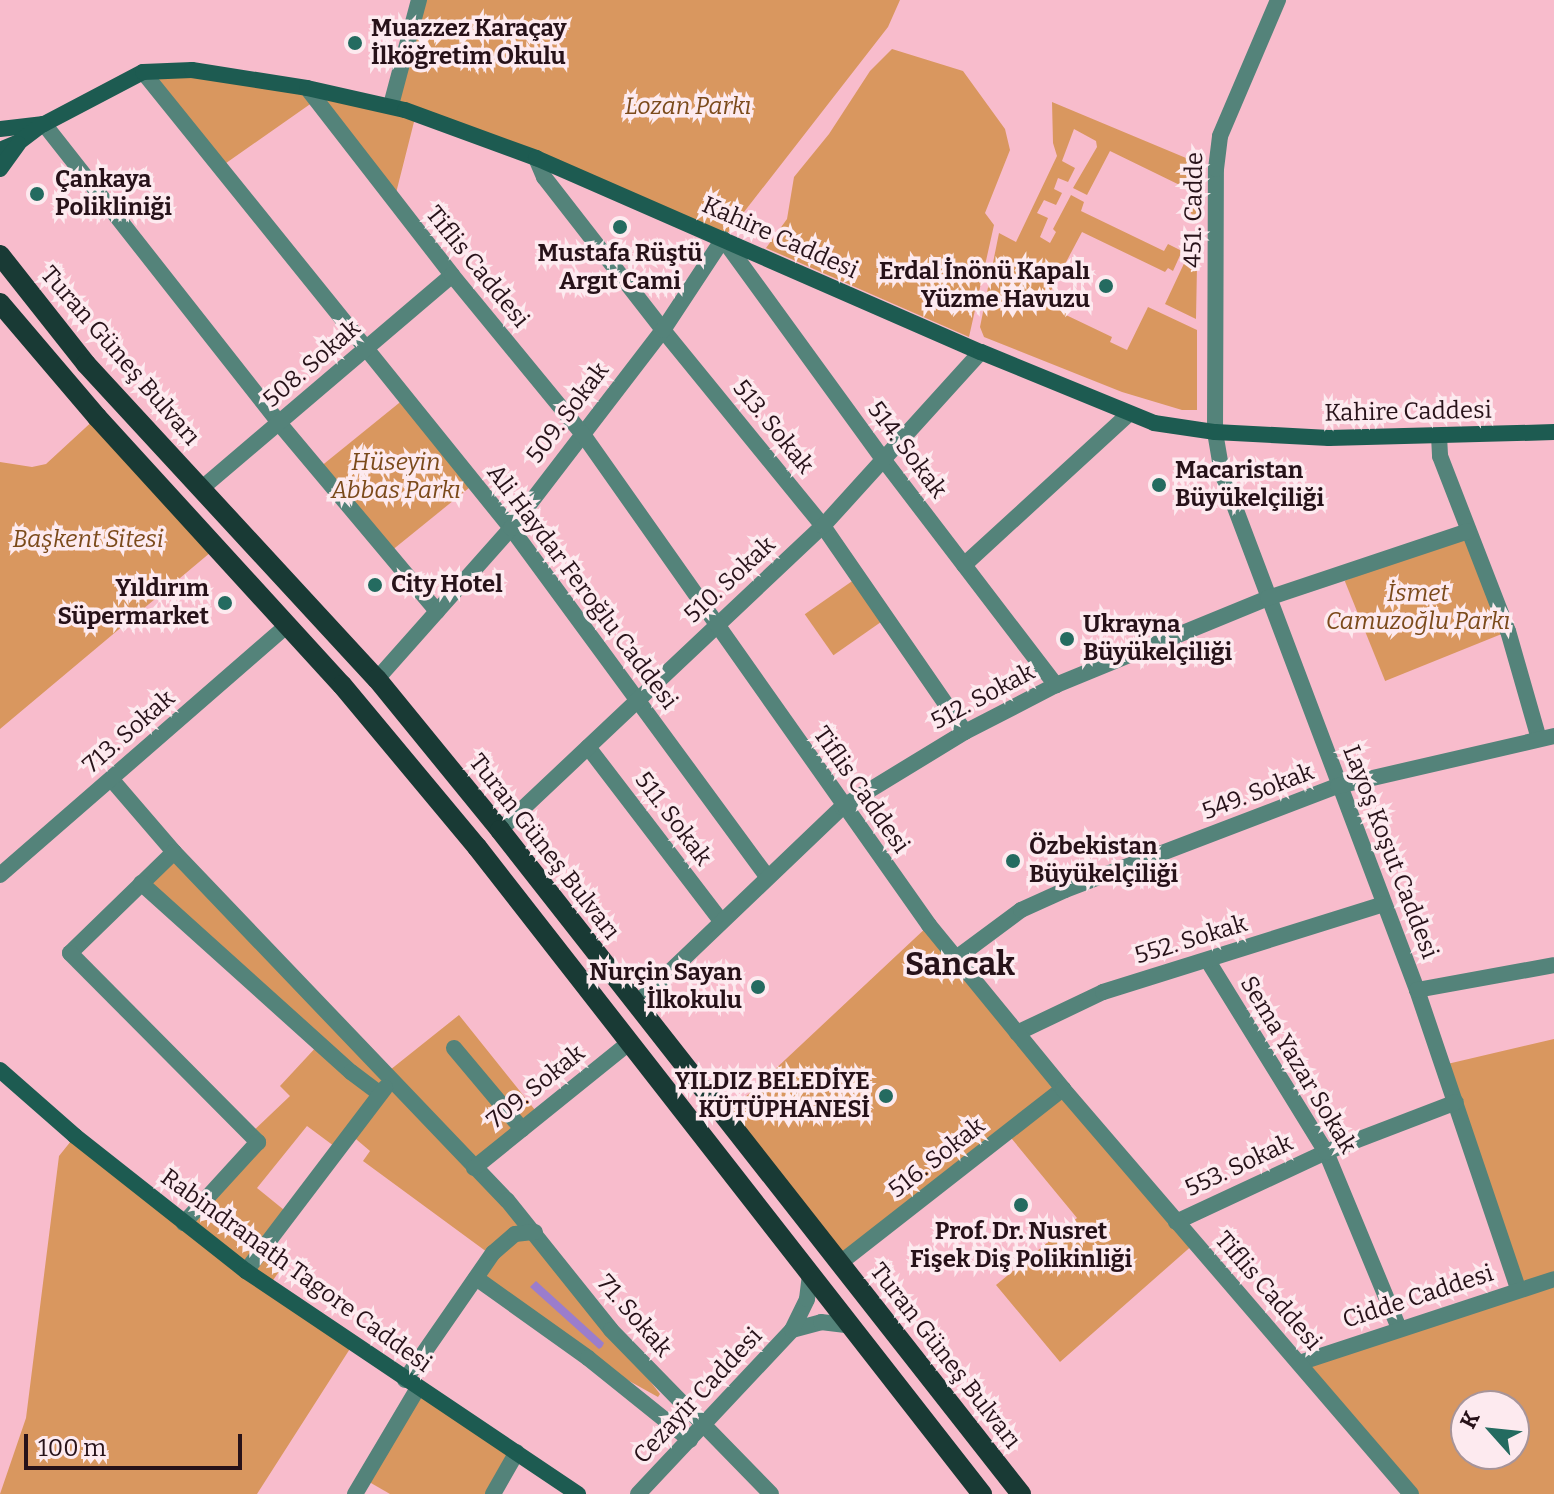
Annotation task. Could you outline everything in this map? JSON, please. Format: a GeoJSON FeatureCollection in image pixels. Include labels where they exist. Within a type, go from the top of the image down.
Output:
{"type":"FeatureCollection","features":[{"type":"Feature","properties":{"kind":"main road","name":"Kahire Caddesi"},"geometry":{"type":"LineString","coordinates":[[4,127],[44,124],[143,72],[192,70],[307,88],[391,105],[536,158],[981,352],[1154,423],[1215,432],[1329,438],[1554,432]]}},
{"type":"Feature","properties":{"kind":"main road"},"geometry":{"type":"LineString","coordinates":[[0,150],[19,142],[44,124]]}},
{"type":"Feature","properties":{"kind":"main road"},"geometry":{"type":"LineString","coordinates":[[0,169],[19,142]]}},
{"type":"Feature","properties":{"kind":"main road","name":"Turan Güneş Bulvarı"},"geometry":{"type":"LineString","coordinates":[[0,255],[86,364],[377,679],[500,830],[1021,1494]]}},
{"type":"Feature","properties":{"kind":"main road"},"geometry":{"type":"LineString","coordinates":[[0,303],[97,417],[288,625],[477,847],[982,1494]]}},
{"type":"Feature","properties":{"kind":"main road","name":"Rabindranath Tagore Caddesi"},"geometry":{"type":"LineString","coordinates":[[0,1070],[246,1271],[578,1494]]}},
{"type":"Feature","properties":{"kind":"street"},"geometry":{"type":"LineString","coordinates":[[391,105],[419,0]]}},
{"type":"Feature","properties":{"kind":"street","name":"451. Cadde"},"geometry":{"type":"LineString","coordinates":[[1215,432],[1216,169],[1220,136],[1278,0]]}},
{"type":"Feature","properties":{"kind":"street","name":"Ali Haydar Feroğlu Caddesi"},"geometry":{"type":"LineString","coordinates":[[143,72],[364,350],[511,528],[766,875]]}},
{"type":"Feature","properties":{"kind":"street","name":"Tiflis Caddesi"},"geometry":{"type":"LineString","coordinates":[[307,88],[452,275],[582,433],[718,624],[842,807],[955,959],[1176,1222],[1411,1494]]}},
{"type":"Feature","properties":{"kind":"street"},"geometry":{"type":"LineString","coordinates":[[44,124],[279,423],[437,611]]}},
{"type":"Feature","properties":{"kind":"street","name":"513. Sokak"},"geometry":{"type":"LineString","coordinates":[[536,158],[544,177],[663,330],[823,526],[965,732]]}},
{"type":"Feature","properties":{"kind":"street","name":"509. Sokak"},"geometry":{"type":"LineString","coordinates":[[377,679],[511,528],[663,330],[723,239]]}},
{"type":"Feature","properties":{"kind":"street","name":"514. Sokak"},"geometry":{"type":"LineString","coordinates":[[723,239],[883,459],[1056,685]]}},
{"type":"Feature","properties":{"kind":"street","name":"508. Sokak"},"geometry":{"type":"LineString","coordinates":[[202,488],[452,275]]}},
{"type":"Feature","properties":{"kind":"street","name":"510. Sokak"},"geometry":{"type":"LineString","coordinates":[[500,830],[823,526],[981,352]]}},
{"type":"Feature","properties":{"kind":"street"},"geometry":{"type":"LineString","coordinates":[[964,565],[1129,414]]}},
{"type":"Feature","properties":{"kind":"street","name":"Layoş Koşut Caddesi"},"geometry":{"type":"LineString","coordinates":[[1215,432],[1222,473],[1417,990],[1518,1289]]}},
{"type":"Feature","properties":{"kind":"street"},"geometry":{"type":"LineString","coordinates":[[1439,436],[1440,456],[1546,738]]}},
{"type":"Feature","properties":{"kind":"street","name":"512. Sokak"},"geometry":{"type":"LineString","coordinates":[[636,1004],[766,875],[842,807],[965,732],[1056,685],[1268,598],[1468,531]]}},
{"type":"Feature","properties":{"kind":"street","name":"713. Sokak"},"geometry":{"type":"LineString","coordinates":[[0,875],[288,625]]}},
{"type":"Feature","properties":{"kind":"street","name":"549. Sokak"},"geometry":{"type":"LineString","coordinates":[[955,959],[1021,910],[1065,890],[1338,786],[1546,738]]}},
{"type":"Feature","properties":{"kind":"street","name":"511. Sokak"},"geometry":{"type":"LineString","coordinates":[[588,747],[721,921]]}},
{"type":"Feature","properties":{"kind":"street"},"geometry":{"type":"LineString","coordinates":[[112,780],[174,852],[339,1023],[385,1087]]}},
{"type":"Feature","properties":{"kind":"street"},"geometry":{"type":"LineString","coordinates":[[174,852],[70,953],[258,1142],[184,1223]]}},
{"type":"Feature","properties":{"kind":"street"},"geometry":{"type":"LineString","coordinates":[[141,883],[319,1043],[385,1087]]}},
{"type":"Feature","properties":{"kind":"street","name":"552. Sokak"},"geometry":{"type":"LineString","coordinates":[[1017,1033],[1103,992],[1384,904]]}},
{"type":"Feature","properties":{"kind":"street","name":"Sema Yazar Sokak"},"geometry":{"type":"LineString","coordinates":[[1208,961],[1326,1152],[1399,1328]]}},
{"type":"Feature","properties":{"kind":"street"},"geometry":{"type":"LineString","coordinates":[[1417,990],[1554,965]]}},
{"type":"Feature","properties":{"kind":"street"},"geometry":{"type":"LineString","coordinates":[[319,1043],[331,1035],[339,1023]]}},
{"type":"Feature","properties":{"kind":"street","name":"709. Sokak"},"geometry":{"type":"LineString","coordinates":[[474,1168],[629,1043]]}},
{"type":"Feature","properties":{"kind":"street"},"geometry":{"type":"LineString","coordinates":[[454,1048],[522,1129]]}},
{"type":"Feature","properties":{"kind":"street"},"geometry":{"type":"LineString","coordinates":[[246,1271],[385,1087]]}},
{"type":"Feature","properties":{"kind":"street","name":"71. Sokak"},"geometry":{"type":"LineString","coordinates":[[385,1087],[474,1168],[535,1232],[696,1434]]}},
{"type":"Feature","properties":{"kind":"street","name":"516. Sokak"},"geometry":{"type":"LineString","coordinates":[[840,1263],[1063,1089]]}},
{"type":"Feature","properties":{"kind":"street","name":"553. Sokak"},"geometry":{"type":"LineString","coordinates":[[1176,1222],[1326,1152],[1456,1102]]}},
{"type":"Feature","properties":{"kind":"street"},"geometry":{"type":"LineString","coordinates":[[355,1494],[412,1384],[493,1253],[515,1234],[535,1232]]}},
{"type":"Feature","properties":{"kind":"street","name":"Cezayir Caddesi"},"geometry":{"type":"LineString","coordinates":[[638,1494],[792,1330],[807,1299],[810,1273]]}},
{"type":"Feature","properties":{"kind":"street"},"geometry":{"type":"LineString","coordinates":[[476,1278],[696,1434],[771,1494]]}},
{"type":"Feature","properties":{"kind":"street","name":"Cidde Caddesi"},"geometry":{"type":"LineString","coordinates":[[1299,1363],[1554,1279]]}},
{"type":"Feature","properties":{"kind":"street"},"geometry":{"type":"LineString","coordinates":[[792,1330],[821,1322],[852,1326]]}},
{"type":"Feature","properties":{"kind":"street"},"geometry":{"type":"LineString","coordinates":[[493,1494],[517,1452]]}},
{"type":"Feature","properties":{"kind":"green space","name":"Lozan Parkı"},"geometry":{"type":"Polygon","coordinates":[[[419,0],[900,0],[888,27],[723,239],[416,114],[394,201],[316,100],[219,168],[143,72],[192,70],[391,105],[419,0]]]}},
{"type":"Feature","properties":{"kind":"green space"},"geometry":{"type":"Polygon","coordinates":[[[892,49],[963,71],[1005,129],[1010,150],[985,213],[994,225],[969,337],[766,248],[787,219],[794,177],[829,134],[870,71],[892,49]]]}},
{"type":"Feature","properties":{"kind":"green space"},"geometry":{"type":"Polygon","coordinates":[[[1052,102],[1198,163],[1196,224],[1191,213],[1192,191],[1110,151],[1087,195],[1073,188],[1097,147],[1096,141],[1074,129],[1062,161],[1075,168],[1068,182],[1058,178],[1054,189],[1062,193],[1056,205],[1044,200],[1037,213],[1048,218],[1040,237],[1050,243],[1056,232],[1053,229],[1071,195],[1084,202],[1081,211],[1164,251],[1168,244],[1182,251],[1173,271],[1168,268],[1165,272],[1082,232],[1046,300],[1068,310],[1066,315],[1112,337],[1110,342],[1127,350],[1148,307],[1197,330],[1197,410],[1182,410],[1122,392],[984,337],[980,327],[999,233],[1016,242],[1057,156],[1053,143],[1052,102]]]}},
{"type":"Feature","properties":{"kind":"green space"},"geometry":{"type":"Polygon","coordinates":[[[1188,255],[1188,262],[1197,266],[1196,319],[1165,304],[1188,255]]]}},
{"type":"Feature","properties":{"kind":"green space","name":"Hüseyin Abbas Parkı"},"geometry":{"type":"Polygon","coordinates":[[[404,399],[473,484],[386,555],[317,469],[404,399]]]}},
{"type":"Feature","properties":{"kind":"green space","name":"Başkent Sitesi"},"geometry":{"type":"Polygon","coordinates":[[[97,417],[217,547],[0,729],[0,462],[32,467],[46,464],[97,417]]]}},
{"type":"Feature","properties":{"kind":"green space","name":"İsmet Camuzoğlu Parkı"},"geometry":{"type":"Polygon","coordinates":[[[1468,531],[1508,631],[1385,681],[1345,581],[1468,531]]]}},
{"type":"Feature","properties":{"kind":"green space"},"geometry":{"type":"Polygon","coordinates":[[[858,577],[887,618],[833,655],[805,614],[858,577]]]}},
{"type":"Feature","properties":{"kind":"green space"},"geometry":{"type":"Polygon","coordinates":[[[174,852],[385,1074],[459,1015],[539,1115],[474,1168],[535,1232],[660,1394],[658,1397],[588,1358],[476,1278],[491,1255],[363,1161],[370,1151],[350,1134],[338,1149],[307,1126],[257,1188],[289,1214],[266,1244],[287,1260],[269,1286],[353,1344],[257,1494],[0,1494],[26,1418],[59,1156],[75,1136],[184,1223],[258,1142],[250,1134],[290,1096],[280,1086],[319,1044],[141,883],[174,852]]]}},
{"type":"Feature","properties":{"kind":"green space"},"geometry":{"type":"Polygon","coordinates":[[[929,925],[1195,1243],[1060,1362],[996,1285],[1077,1218],[1007,1133],[840,1263],[724,1117],[929,925]]]}},
{"type":"Feature","properties":{"kind":"green space"},"geometry":{"type":"Polygon","coordinates":[[[1554,1039],[1554,1494],[1411,1494],[1299,1363],[1518,1289],[1443,1065],[1554,1039]]]}},
{"type":"Feature","properties":{"kind":"green space"},"geometry":{"type":"Polygon","coordinates":[[[418,1388],[517,1452],[493,1494],[390,1494],[364,1479],[418,1388]]]}},
{"type":"Feature","properties":{"kind":"shaded area"},"geometry":{"type":"Polygon","coordinates":[[[536,1281],[604,1343],[602,1347],[599,1349],[530,1287],[536,1281]]]}},
{"type":"Feature","properties":{"kind":"place","name":"Muazzez Karaçay İlköğretim Okulu"},"geometry":{"type":"Point","coordinates":[355,43]}},
{"type":"Feature","properties":{"kind":"place","name":"Çankaya Polikliniği"},"geometry":{"type":"Point","coordinates":[37,194]}},
{"type":"Feature","properties":{"kind":"place","name":"Mustafa Rüştü Argıt Cami"},"geometry":{"type":"Point","coordinates":[620,227]}},
{"type":"Feature","properties":{"kind":"place","name":"Erdal İnönü Kapalı Yüzme Havuzu"},"geometry":{"type":"Point","coordinates":[1106,286]}},
{"type":"Feature","properties":{"kind":"place","name":"Macaristan Büyükelçiliği"},"geometry":{"type":"Point","coordinates":[1159,485]}},
{"type":"Feature","properties":{"kind":"place","name":"City Hotel"},"geometry":{"type":"Point","coordinates":[375,585]}},
{"type":"Feature","properties":{"kind":"place","name":"Yıldırım Süpermarket"},"geometry":{"type":"Point","coordinates":[225,603]}},
{"type":"Feature","properties":{"kind":"place","name":"Ukrayna Büyükelçiliği"},"geometry":{"type":"Point","coordinates":[1067,639]}},
{"type":"Feature","properties":{"kind":"place","name":"Özbekistan Büyükelçiliği"},"geometry":{"type":"Point","coordinates":[1013,861]}},
{"type":"Feature","properties":{"kind":"place","name":"Nurçin Sayan İlkokulu"},"geometry":{"type":"Point","coordinates":[758,987]}},
{"type":"Feature","properties":{"kind":"place","name":"YILDIZ BELEDİYE KÜTÜPHANESİ"},"geometry":{"type":"Point","coordinates":[886,1096]}},
{"type":"Feature","properties":{"kind":"place","name":"Prof. Dr. Nusret Fişek Diş Polikinliği"},"geometry":{"type":"Point","coordinates":[1021,1205]}},
{"type":"Feature","properties":{"kind":"district","name":"Sancak"},"geometry":{"type":"Point","coordinates":[960,964]}}]}
